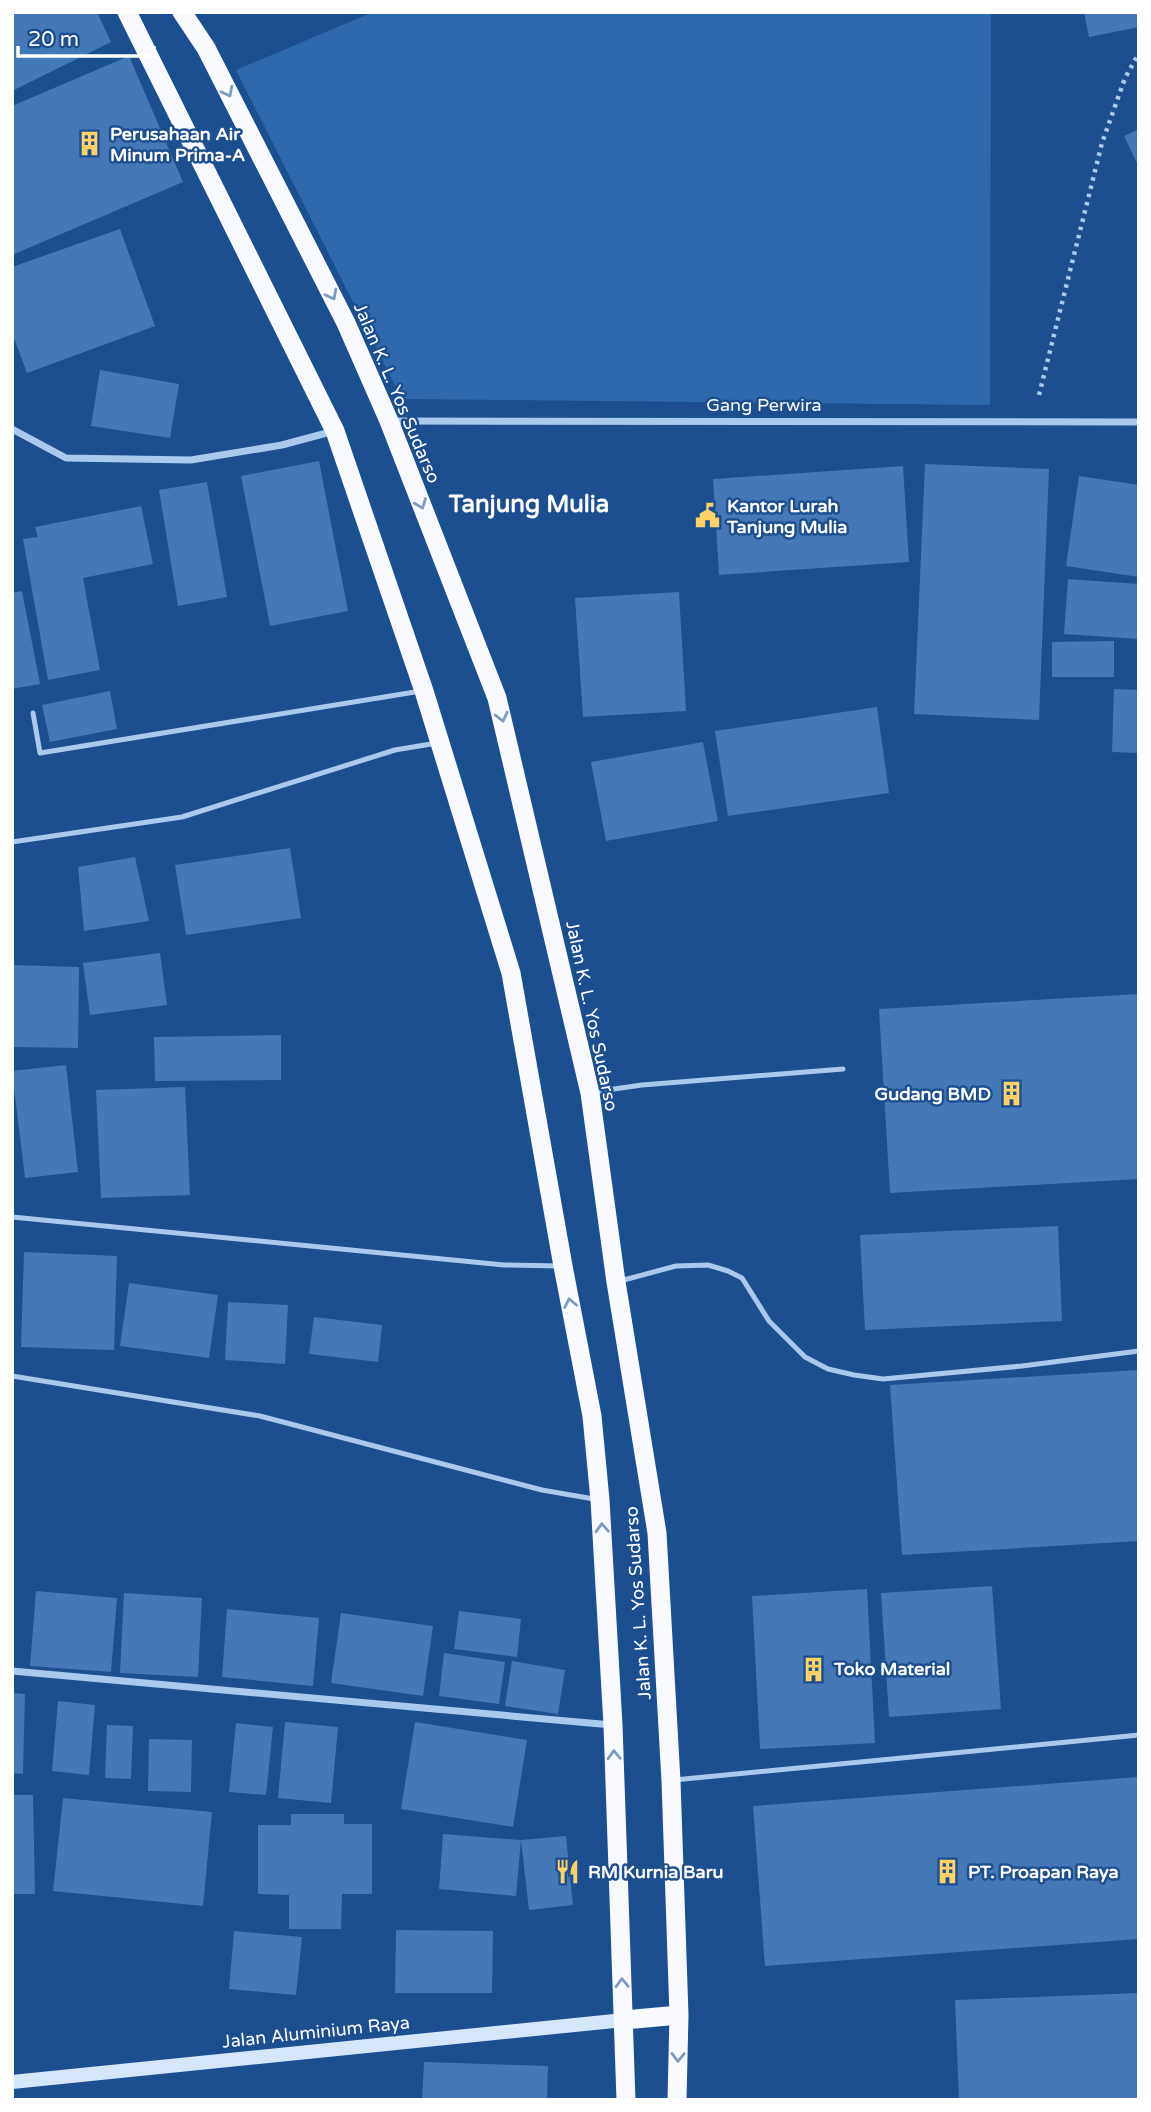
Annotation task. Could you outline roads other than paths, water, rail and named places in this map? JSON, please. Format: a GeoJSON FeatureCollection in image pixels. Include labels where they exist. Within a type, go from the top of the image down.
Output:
{"type":"FeatureCollection","features":[{"type":"Feature","properties":{"kind":"highway","name":"Jalan K. L. Yos Sudarso"},"geometry":{"type":"LineString","coordinates":[[127,12],[335,431],[424,691],[511,973],[592,1416],[600,1500],[613,1726],[626,2100]]}},
{"type":"Feature","properties":{"kind":"highway","name":"Jalan K. L. Yos Sudarso"},"geometry":{"type":"LineString","coordinates":[[182,12],[206,48],[346,323],[389,421],[497,698],[590,1093],[616,1282],[657,1533],[671,1780],[679,2015],[677,2100]]}},
{"type":"Feature","properties":{"kind":"highway"},"geometry":{"type":"LineString","coordinates":[[624,2020],[679,2015]]}},
{"type":"Feature","properties":{"kind":"main road","name":"Jalan Aluminium Raya"},"geometry":{"type":"LineString","coordinates":[[12,2081],[624,2020]]}},
{"type":"Feature","properties":{"kind":"street","name":"Gang Perwira"},"geometry":{"type":"LineString","coordinates":[[389,421],[1139,422]]}},
{"type":"Feature","properties":{"kind":"street"},"geometry":{"type":"LineString","coordinates":[[12,429],[66,458],[191,460],[282,444],[335,431]]}},
{"type":"Feature","properties":{"kind":"street"},"geometry":{"type":"LineString","coordinates":[[12,1671],[613,1726]]}},
{"type":"Feature","properties":{"kind":"lane"},"geometry":{"type":"LineString","coordinates":[[33,713],[40,753],[424,691]]}},
{"type":"Feature","properties":{"kind":"lane"},"geometry":{"type":"LineString","coordinates":[[12,842],[182,817],[395,750],[440,743]]}},
{"type":"Feature","properties":{"kind":"lane"},"geometry":{"type":"LineString","coordinates":[[590,1093],[642,1085],[843,1069]]}},
{"type":"Feature","properties":{"kind":"lane"},"geometry":{"type":"LineString","coordinates":[[12,1217],[504,1265],[563,1266]]}},
{"type":"Feature","properties":{"kind":"lane"},"geometry":{"type":"LineString","coordinates":[[616,1282],[676,1266],[708,1265],[728,1271],[742,1278],[769,1321],[805,1357],[828,1369],[883,1379],[1022,1366],[1139,1350]]}},
{"type":"Feature","properties":{"kind":"lane"},"geometry":{"type":"LineString","coordinates":[[12,1376],[260,1416],[542,1490],[600,1500]]}},
{"type":"Feature","properties":{"kind":"lane"},"geometry":{"type":"LineString","coordinates":[[671,1780],[1139,1735]]}},
{"type":"Feature","properties":{"kind":"place","name":"Perusahaan Air Minum Prima-A"},"geometry":{"type":"Point","coordinates":[90,144]}},
{"type":"Feature","properties":{"kind":"place","name":"Kantor Lurah Tanjung Mulia"},"geometry":{"type":"Point","coordinates":[707,516]}},
{"type":"Feature","properties":{"kind":"place","name":"Gudang BMD"},"geometry":{"type":"Point","coordinates":[1011,1094]}},
{"type":"Feature","properties":{"kind":"place","name":"Toko Material"},"geometry":{"type":"Point","coordinates":[814,1669]}},
{"type":"Feature","properties":{"kind":"place","name":"RM Kurnia Baru"},"geometry":{"type":"Point","coordinates":[568,1872]}},
{"type":"Feature","properties":{"kind":"place","name":"PT. Proapan Raya"},"geometry":{"type":"Point","coordinates":[948,1872]}},
{"type":"Feature","properties":{"kind":"district","name":"Tanjung Mulia"},"geometry":{"type":"Point","coordinates":[529,504]}}]}
